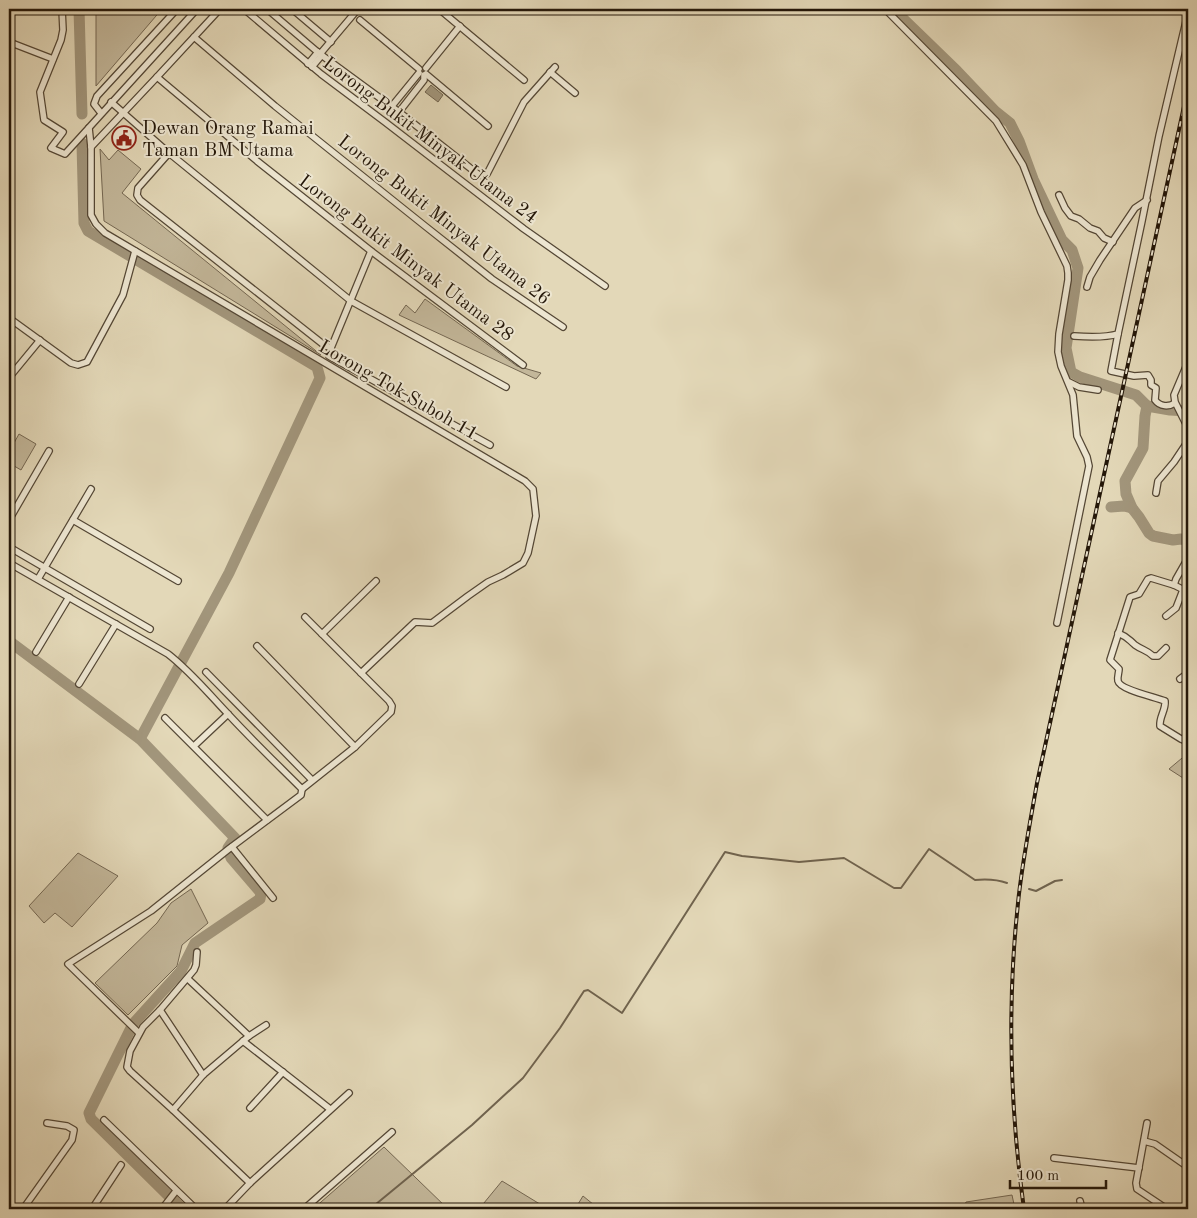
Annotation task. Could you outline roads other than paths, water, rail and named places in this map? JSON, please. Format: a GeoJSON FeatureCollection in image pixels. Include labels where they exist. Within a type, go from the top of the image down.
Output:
{"type":"FeatureCollection","features":[{"type":"Feature","properties":{"kind":"street"},"geometry":{"type":"LineString","coordinates":[[62,9],[62,40],[40,92],[44,120],[63,132],[51,148],[65,154],[197,9]]}},
{"type":"Feature","properties":{"kind":"street"},"geometry":{"type":"LineString","coordinates":[[102,112],[94,104],[97,96],[177,9]]}},
{"type":"Feature","properties":{"kind":"street"},"geometry":{"type":"LineString","coordinates":[[91,147],[220,9]]}},
{"type":"Feature","properties":{"kind":"street","name":"Lorong Bukit Minyak Utama 24"},"geometry":{"type":"LineString","coordinates":[[244,9],[310,65],[524,229],[605,286]]}},
{"type":"Feature","properties":{"kind":"street"},"geometry":{"type":"LineString","coordinates":[[267,9],[320,54],[392,106],[479,175],[483,176],[487,174],[524,102],[554,66]]}},
{"type":"Feature","properties":{"kind":"street"},"geometry":{"type":"LineString","coordinates":[[292,9],[330,42]]}},
{"type":"Feature","properties":{"kind":"street"},"geometry":{"type":"LineString","coordinates":[[310,65],[358,9]]}},
{"type":"Feature","properties":{"kind":"street"},"geometry":{"type":"LineString","coordinates":[[439,9],[524,80]]}},
{"type":"Feature","properties":{"kind":"street"},"geometry":{"type":"LineString","coordinates":[[885,9],[996,121],[1024,165],[1041,212],[1067,266],[1068,280],[1058,334],[1058,352],[1061,366],[1073,395],[1077,436],[1089,466],[1057,623]]}},
{"type":"Feature","properties":{"kind":"street"},"geometry":{"type":"LineString","coordinates":[[1176,404],[1169,406],[1160,405],[1157,402],[1155,397],[1156,388],[1151,385],[1148,375],[1134,376],[1111,371],[1159,136],[1188,13]]}},
{"type":"Feature","properties":{"kind":"street"},"geometry":{"type":"LineString","coordinates":[[360,20],[488,126]]}},
{"type":"Feature","properties":{"kind":"street"},"geometry":{"type":"LineString","coordinates":[[392,106],[423,72],[460,26]]}},
{"type":"Feature","properties":{"kind":"street","name":"Lorong Bukit Minyak Utama 26"},"geometry":{"type":"LineString","coordinates":[[194,37],[275,106],[492,279],[563,327]]}},
{"type":"Feature","properties":{"kind":"street"},"geometry":{"type":"LineString","coordinates":[[9,42],[53,59]]}},
{"type":"Feature","properties":{"kind":"street"},"geometry":{"type":"LineString","coordinates":[[398,112],[424,80],[423,72]]}},
{"type":"Feature","properties":{"kind":"street"},"geometry":{"type":"LineString","coordinates":[[550,72],[575,93]]}},
{"type":"Feature","properties":{"kind":"street","name":"Lorong Bukit Minyak Utama 28"},"geometry":{"type":"LineString","coordinates":[[157,77],[371,251],[523,365]]}},
{"type":"Feature","properties":{"kind":"street"},"geometry":{"type":"LineString","coordinates":[[111,102],[169,153],[351,301],[506,387]]}},
{"type":"Feature","properties":{"kind":"street","name":"Lorong Tok Suboh 11"},"geometry":{"type":"LineString","coordinates":[[89,128],[91,147],[91,215],[104,233],[134,253],[525,481],[533,489],[536,516],[528,553],[523,563],[488,582],[432,624],[414,622],[361,673]]}},
{"type":"Feature","properties":{"kind":"street"},"geometry":{"type":"LineString","coordinates":[[169,153],[138,188],[137,192],[140,200],[330,348]]}},
{"type":"Feature","properties":{"kind":"street"},"geometry":{"type":"LineString","coordinates":[[1058,195],[1071,216],[1080,219],[1090,228],[1098,231],[1104,238],[1113,242]]}},
{"type":"Feature","properties":{"kind":"street"},"geometry":{"type":"LineString","coordinates":[[1087,287],[1090,277],[1135,208],[1146,200]]}},
{"type":"Feature","properties":{"kind":"street"},"geometry":{"type":"LineString","coordinates":[[371,251],[330,348],[329,356],[490,444]]}},
{"type":"Feature","properties":{"kind":"street"},"geometry":{"type":"LineString","coordinates":[[9,318],[71,363],[78,365],[87,362],[123,295],[134,253]]}},
{"type":"Feature","properties":{"kind":"street"},"geometry":{"type":"LineString","coordinates":[[1074,336],[1092,337],[1118,334]]}},
{"type":"Feature","properties":{"kind":"street"},"geometry":{"type":"LineString","coordinates":[[12,374],[40,340]]}},
{"type":"Feature","properties":{"kind":"street"},"geometry":{"type":"LineString","coordinates":[[1188,362],[1174,395],[1176,404],[1188,428]]}},
{"type":"Feature","properties":{"kind":"street"},"geometry":{"type":"LineString","coordinates":[[1069,382],[1079,387],[1098,390]]}},
{"type":"Feature","properties":{"kind":"street"},"geometry":{"type":"LineString","coordinates":[[1156,493],[1158,481],[1188,441]]}},
{"type":"Feature","properties":{"kind":"street"},"geometry":{"type":"LineString","coordinates":[[9,520],[49,451]]}},
{"type":"Feature","properties":{"kind":"street"},"geometry":{"type":"LineString","coordinates":[[38,579],[91,489]]}},
{"type":"Feature","properties":{"kind":"street"},"geometry":{"type":"LineString","coordinates":[[73,520],[178,581]]}},
{"type":"Feature","properties":{"kind":"street"},"geometry":{"type":"LineString","coordinates":[[9,547],[150,629]]}},
{"type":"Feature","properties":{"kind":"street"},"geometry":{"type":"LineString","coordinates":[[1174,585],[1188,558]]}},
{"type":"Feature","properties":{"kind":"street"},"geometry":{"type":"LineString","coordinates":[[9,563],[168,654],[194,676],[301,792]]}},
{"type":"Feature","properties":{"kind":"street"},"geometry":{"type":"LineString","coordinates":[[1166,616],[1176,608],[1186,591],[1174,585],[1151,578],[1148,579],[1139,594],[1130,597],[1110,660],[1119,669],[1117,679],[1119,684],[1165,701],[1164,712],[1159,722],[1160,726],[1188,742]]}},
{"type":"Feature","properties":{"kind":"street"},"geometry":{"type":"LineString","coordinates":[[322,634],[376,581]]}},
{"type":"Feature","properties":{"kind":"street"},"geometry":{"type":"LineString","coordinates":[[36,652],[69,597]]}},
{"type":"Feature","properties":{"kind":"street"},"geometry":{"type":"LineString","coordinates":[[138,1032],[68,964],[151,911],[301,792],[312,780],[355,747],[391,712],[392,709],[389,701],[305,617]]}},
{"type":"Feature","properties":{"kind":"street"},"geometry":{"type":"LineString","coordinates":[[79,684],[116,624]]}},
{"type":"Feature","properties":{"kind":"street"},"geometry":{"type":"LineString","coordinates":[[1118,633],[1126,636],[1153,656],[1158,656],[1166,648]]}},
{"type":"Feature","properties":{"kind":"street"},"geometry":{"type":"LineString","coordinates":[[257,646],[355,747]]}},
{"type":"Feature","properties":{"kind":"street"},"geometry":{"type":"LineString","coordinates":[[206,672],[312,780]]}},
{"type":"Feature","properties":{"kind":"street"},"geometry":{"type":"LineString","coordinates":[[1180,679],[1188,673]]}},
{"type":"Feature","properties":{"kind":"street"},"geometry":{"type":"LineString","coordinates":[[194,746],[228,714]]}},
{"type":"Feature","properties":{"kind":"street"},"geometry":{"type":"LineString","coordinates":[[165,718],[267,820]]}},
{"type":"Feature","properties":{"kind":"street"},"geometry":{"type":"LineString","coordinates":[[229,849],[273,898]]}},
{"type":"Feature","properties":{"kind":"street"},"geometry":{"type":"LineString","coordinates":[[197,952],[196,965],[188,979],[138,1032],[130,1051],[127,1067],[250,1183]]}},
{"type":"Feature","properties":{"kind":"street"},"geometry":{"type":"LineString","coordinates":[[188,979],[246,1039],[283,1072],[330,1109]]}},
{"type":"Feature","properties":{"kind":"street"},"geometry":{"type":"LineString","coordinates":[[160,1010],[203,1075]]}},
{"type":"Feature","properties":{"kind":"street"},"geometry":{"type":"LineString","coordinates":[[173,1110],[203,1075],[266,1025]]}},
{"type":"Feature","properties":{"kind":"street"},"geometry":{"type":"LineString","coordinates":[[250,1108],[283,1072]]}},
{"type":"Feature","properties":{"kind":"street"},"geometry":{"type":"LineString","coordinates":[[225,1209],[250,1183],[349,1093]]}},
{"type":"Feature","properties":{"kind":"street"},"geometry":{"type":"LineString","coordinates":[[104,1120],[175,1192],[196,1209]]}},
{"type":"Feature","properties":{"kind":"street"},"geometry":{"type":"LineString","coordinates":[[1147,1122],[1136,1183],[1137,1189],[1167,1209]]}},
{"type":"Feature","properties":{"kind":"street"},"geometry":{"type":"LineString","coordinates":[[23,1209],[72,1140],[74,1130],[67,1126],[46,1123]]}},
{"type":"Feature","properties":{"kind":"street"},"geometry":{"type":"LineString","coordinates":[[304,1209],[392,1132]]}},
{"type":"Feature","properties":{"kind":"street"},"geometry":{"type":"LineString","coordinates":[[1144,1141],[1156,1144],[1188,1167]]}},
{"type":"Feature","properties":{"kind":"street"},"geometry":{"type":"LineString","coordinates":[[1054,1158],[1139,1168]]}},
{"type":"Feature","properties":{"kind":"street"},"geometry":{"type":"LineString","coordinates":[[92,1209],[121,1164]]}},
{"type":"Feature","properties":{"kind":"street"},"geometry":{"type":"LineString","coordinates":[[163,1208],[175,1192]]}},
{"type":"Feature","properties":{"kind":"street"},"geometry":{"type":"LineString","coordinates":[[1080,1201],[1082,1209]]}},
{"type":"Feature","properties":{"kind":"waterway"},"geometry":{"type":"LineString","coordinates":[[79,9],[82,114]]}},
{"type":"Feature","properties":{"kind":"waterway"},"geometry":{"type":"LineString","coordinates":[[893,9],[995,111],[1010,123],[1033,179],[1062,240],[1072,250],[1078,268],[1066,348],[1071,372],[1080,377],[1136,395],[1147,406],[1143,448],[1125,481],[1126,494],[1132,508],[1149,533],[1153,536],[1188,541]]}},
{"type":"Feature","properties":{"kind":"waterway"},"geometry":{"type":"LineString","coordinates":[[82,143],[84,223],[88,231],[317,367],[320,378],[229,573],[140,739]]}},
{"type":"Feature","properties":{"kind":"waterway"},"geometry":{"type":"LineString","coordinates":[[1147,406],[1188,411]]}},
{"type":"Feature","properties":{"kind":"waterway"},"geometry":{"type":"LineString","coordinates":[[1111,507],[1124,506],[1132,508]]}},
{"type":"Feature","properties":{"kind":"waterway"},"geometry":{"type":"LineString","coordinates":[[9,641],[140,739],[235,838],[228,848],[231,858],[261,893],[260,899],[195,943],[181,971],[133,1024],[89,1113],[91,1119],[182,1209]]}},
{"type":"Feature","properties":{"kind":"waterway"},"geometry":{"type":"LineString","coordinates":[[370,1209],[472,1125],[523,1078],[560,1028],[584,991],[588,990],[622,1013],[725,852],[742,856],[799,862],[844,858],[894,888],[901,888],[929,849],[975,880],[1007,883]]}},
{"type":"Feature","properties":{"kind":"waterway"},"geometry":{"type":"LineString","coordinates":[[1029,889],[1036,891],[1055,881],[1062,880]]}},
{"type":"Feature","properties":{"kind":"railway"},"geometry":{"type":"LineString","coordinates":[[1024,1209],[1013,1095],[1011,1018],[1018,903],[1026,843],[1037,783],[1188,88]]}},
{"type":"Feature","properties":{"kind":"place","name":"Dewan Orang Ramai Taman BM Utama"},"geometry":{"type":"Point","coordinates":[124,138]}}]}
